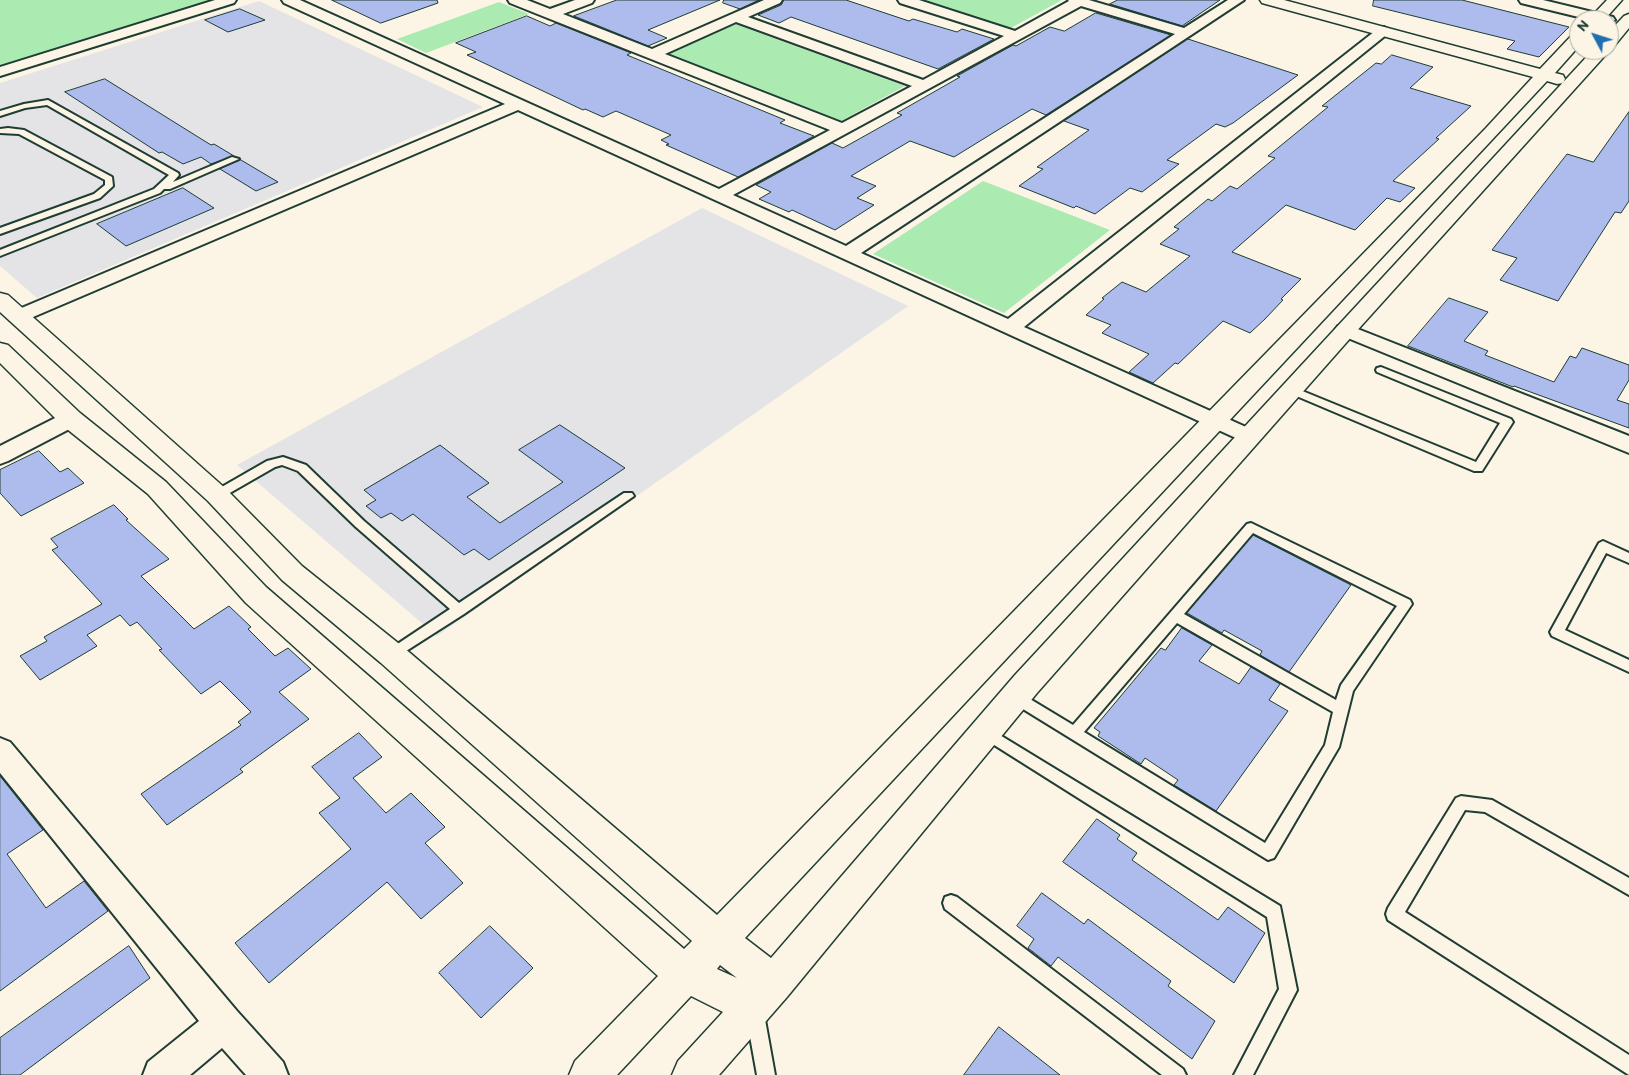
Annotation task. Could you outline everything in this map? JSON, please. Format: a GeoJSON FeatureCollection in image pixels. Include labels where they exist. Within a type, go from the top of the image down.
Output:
{"type":"FeatureCollection","features":[{"type":"Feature","properties":{"kind":"street"},"geometry":{"type":"LineString","coordinates":[[0,72],[229,0]]}},
{"type":"Feature","properties":{"kind":"street"},"geometry":{"type":"LineString","coordinates":[[289,0],[1249,437]]}},
{"type":"Feature","properties":{"kind":"street"},"geometry":{"type":"LineString","coordinates":[[515,0],[843,129]]}},
{"type":"Feature","properties":{"kind":"street"},"geometry":{"type":"LineString","coordinates":[[550,14],[588,0]]}},
{"type":"Feature","properties":{"kind":"street"},"geometry":{"type":"LineString","coordinates":[[652,54],[775,0]]}},
{"type":"Feature","properties":{"kind":"street"},"geometry":{"type":"LineString","coordinates":[[905,0],[1017,36]]}},
{"type":"Feature","properties":{"kind":"street"},"geometry":{"type":"LineString","coordinates":[[847,254],[1237,0]]}},
{"type":"Feature","properties":{"kind":"street"},"geometry":{"type":"LineString","coordinates":[[1267,0],[1547,72]]}},
{"type":"Feature","properties":{"kind":"street"},"geometry":{"type":"LineString","coordinates":[[1296,0],[1576,80]]}},
{"type":"Feature","properties":{"kind":"street"},"geometry":{"type":"LineString","coordinates":[[1526,0],[1569,10]]}},
{"type":"Feature","properties":{"kind":"street"},"geometry":{"type":"LineString","coordinates":[[719,196],[1017,36],[1078,1],[1186,33]]}},
{"type":"Feature","properties":{"kind":"street"},"geometry":{"type":"LineString","coordinates":[[736,17],[924,85]]}},
{"type":"Feature","properties":{"kind":"street"},"geometry":{"type":"LineString","coordinates":[[1010,328],[1384,31]]}},
{"type":"Feature","properties":{"kind":"street"},"geometry":{"type":"LineString","coordinates":[[590,1075],[1492,132],[1569,48]]}},
{"type":"Feature","properties":{"kind":"street"},"geometry":{"type":"LineString","coordinates":[[692,1075],[774,984],[1015,697],[1345,330],[1593,60]]}},
{"type":"Feature","properties":{"kind":"street"},"geometry":{"type":"LineString","coordinates":[[518,104],[9,308],[217,495],[292,573],[392,655],[718,940],[774,984]]}},
{"type":"Feature","properties":{"kind":"street"},"geometry":{"type":"LineString","coordinates":[[1345,330],[1629,445]]}},
{"type":"Feature","properties":{"kind":"street"},"geometry":{"type":"LineString","coordinates":[[0,350],[71,419],[157,488],[256,595],[663,957],[687,974],[754,1007]]}},
{"type":"Feature","properties":{"kind":"street"},"geometry":{"type":"LineString","coordinates":[[0,456],[71,419]]}},
{"type":"Feature","properties":{"kind":"street"},"geometry":{"type":"LineString","coordinates":[[0,751],[224,1024],[270,1075]]}},
{"type":"Feature","properties":{"kind":"street"},"geometry":{"type":"LineString","coordinates":[[162,1075],[224,1024]]}},
{"type":"Feature","properties":{"kind":"lane"},"geometry":{"type":"LineString","coordinates":[[0,114],[24,106],[48,102],[175,175],[157,191]]}},
{"type":"Feature","properties":{"kind":"lane"},"geometry":{"type":"LineString","coordinates":[[0,131],[22,132],[109,179],[109,186],[97,196],[0,231]]}},
{"type":"Feature","properties":{"kind":"lane"},"geometry":{"type":"LineString","coordinates":[[0,253],[235,159]]}},
{"type":"Feature","properties":{"kind":"lane"},"geometry":{"type":"LineString","coordinates":[[1291,390],[1478,468],[1507,422],[1381,370]]}},
{"type":"Feature","properties":{"kind":"lane"},"geometry":{"type":"LineString","coordinates":[[217,495],[271,464],[283,461],[302,468],[360,524],[459,610]]}},
{"type":"Feature","properties":{"kind":"lane"},"geometry":{"type":"LineString","coordinates":[[392,655],[628,496]]}},
{"type":"Feature","properties":{"kind":"lane"},"geometry":{"type":"LineString","coordinates":[[1015,697],[1268,853],[1332,747],[1346,689],[1405,604],[1251,527],[1075,733]]}},
{"type":"Feature","properties":{"kind":"lane"},"geometry":{"type":"LineString","coordinates":[[1629,558],[1603,546],[1557,632],[1629,666]]}},
{"type":"Feature","properties":{"kind":"lane"},"geometry":{"type":"LineString","coordinates":[[1175,615],[1340,709]]}},
{"type":"Feature","properties":{"kind":"lane"},"geometry":{"type":"LineString","coordinates":[[985,732],[1274,912],[1288,990],[1243,1075]]}},
{"type":"Feature","properties":{"kind":"lane"},"geometry":{"type":"LineString","coordinates":[[1629,887],[1487,805],[1461,803],[1394,914],[1629,1066]]}},
{"type":"Feature","properties":{"kind":"lane"},"geometry":{"type":"LineString","coordinates":[[951,903],[1177,1075]]}},
{"type":"Feature","properties":{"kind":"lane"},"geometry":{"type":"LineString","coordinates":[[754,1007],[766,1075]]}},
{"type":"Feature","properties":{"kind":"shaded area"},"geometry":{"type":"Polygon","coordinates":[[[259,1],[483,107],[37,298],[0,266],[0,83],[259,1]]]}},
{"type":"Feature","properties":{"kind":"shaded area"},"geometry":{"type":"Polygon","coordinates":[[[702,208],[908,306],[437,636],[237,465],[702,208]]]}},
{"type":"Feature","properties":{"kind":"green space"},"geometry":{"type":"Polygon","coordinates":[[[0,0],[211,0],[0,66],[0,0]]]}},
{"type":"Feature","properties":{"kind":"green space"},"geometry":{"type":"Polygon","coordinates":[[[919,0],[1062,0],[1009,29],[919,0]]]}},
{"type":"Feature","properties":{"kind":"green space"},"geometry":{"type":"Polygon","coordinates":[[[499,2],[529,14],[426,53],[397,39],[499,2]]]}},
{"type":"Feature","properties":{"kind":"green space"},"geometry":{"type":"Polygon","coordinates":[[[735,24],[905,86],[839,122],[667,54],[735,24]]]}},
{"type":"Feature","properties":{"kind":"green space"},"geometry":{"type":"Polygon","coordinates":[[[983,181],[1110,230],[1004,313],[873,254],[983,181]]]}},
{"type":"Feature","properties":{"kind":"building"},"geometry":{"type":"Polygon","coordinates":[[[332,0],[437,0],[438,3],[381,23],[332,0]]]}},
{"type":"Feature","properties":{"kind":"building"},"geometry":{"type":"Polygon","coordinates":[[[617,0],[720,0],[648,30],[667,38],[648,46],[574,16],[617,0]]]}},
{"type":"Feature","properties":{"kind":"building"},"geometry":{"type":"Polygon","coordinates":[[[724,0],[759,0],[740,9],[723,3],[724,0]]]}},
{"type":"Feature","properties":{"kind":"building"},"geometry":{"type":"Polygon","coordinates":[[[784,0],[846,0],[909,21],[913,19],[957,32],[962,29],[994,39],[938,69],[791,17],[779,23],[758,15],[781,5],[784,0]]]}},
{"type":"Feature","properties":{"kind":"building"},"geometry":{"type":"Polygon","coordinates":[[[1118,0],[1220,0],[1182,26],[1110,4],[1118,0]]]}},
{"type":"Feature","properties":{"kind":"building"},"geometry":{"type":"Polygon","coordinates":[[[1374,0],[1462,0],[1569,27],[1539,57],[1507,49],[1515,41],[1373,6],[1374,0]]]}},
{"type":"Feature","properties":{"kind":"building"},"geometry":{"type":"Polygon","coordinates":[[[240,9],[265,20],[228,32],[205,20],[240,9]]]}},
{"type":"Feature","properties":{"kind":"building"},"geometry":{"type":"Polygon","coordinates":[[[1096,13],[1171,35],[1046,115],[1032,109],[954,157],[910,141],[851,176],[876,186],[857,198],[874,205],[835,230],[792,210],[789,212],[759,199],[771,192],[756,185],[832,143],[843,148],[902,115],[897,113],[960,77],[957,76],[1013,45],[1016,46],[1050,27],[1064,31],[1096,13]]]}},
{"type":"Feature","properties":{"kind":"building"},"geometry":{"type":"Polygon","coordinates":[[[527,16],[550,26],[556,23],[631,53],[627,55],[785,120],[780,123],[814,136],[738,177],[666,145],[669,144],[661,140],[671,135],[616,111],[603,117],[585,109],[583,110],[467,55],[476,52],[456,43],[527,16]]]}},
{"type":"Feature","properties":{"kind":"building"},"geometry":{"type":"Polygon","coordinates":[[[1188,39],[1298,75],[1233,123],[1225,127],[1216,124],[1167,160],[1179,164],[1142,192],[1130,188],[1095,214],[1076,206],[1074,208],[1019,186],[1043,169],[1037,167],[1089,130],[1064,121],[1188,39]]]}},
{"type":"Feature","properties":{"kind":"building"},"geometry":{"type":"Polygon","coordinates":[[[1392,55],[1433,67],[1410,88],[1471,106],[1436,138],[1439,139],[1393,181],[1415,188],[1400,202],[1387,198],[1355,230],[1286,205],[1232,252],[1301,279],[1281,299],[1283,300],[1250,333],[1223,321],[1178,364],[1175,363],[1153,383],[1129,372],[1149,354],[1102,333],[1111,325],[1086,315],[1104,299],[1102,298],[1122,282],[1146,292],[1190,256],[1160,244],[1179,229],[1174,227],[1208,199],[1212,201],[1230,186],[1237,189],[1275,158],[1268,156],[1328,107],[1322,106],[1376,63],[1381,64],[1392,55]]]}},
{"type":"Feature","properties":{"kind":"building"},"geometry":{"type":"Polygon","coordinates":[[[105,79],[211,145],[214,144],[234,156],[211,164],[201,157],[183,164],[162,152],[159,153],[65,92],[105,79]]]}},
{"type":"Feature","properties":{"kind":"building"},"geometry":{"type":"Polygon","coordinates":[[[1629,112],[1629,201],[1621,213],[1615,212],[1558,301],[1500,280],[1517,258],[1492,250],[1567,154],[1593,162],[1629,112]]]}},
{"type":"Feature","properties":{"kind":"building"},"geometry":{"type":"Polygon","coordinates":[[[241,160],[278,182],[256,191],[220,169],[241,160]]]}},
{"type":"Feature","properties":{"kind":"building"},"geometry":{"type":"Polygon","coordinates":[[[183,188],[214,208],[126,246],[97,224],[183,188]]]}},
{"type":"Feature","properties":{"kind":"building"},"geometry":{"type":"Polygon","coordinates":[[[1449,298],[1488,312],[1464,341],[1488,351],[1485,355],[1554,382],[1570,356],[1576,358],[1582,348],[1629,365],[1629,380],[1617,400],[1629,404],[1629,428],[1513,387],[1408,346],[1449,298]]]}},
{"type":"Feature","properties":{"kind":"building"},"geometry":{"type":"Polygon","coordinates":[[[560,425],[625,468],[489,560],[474,549],[464,555],[413,514],[402,521],[391,513],[381,518],[366,506],[376,500],[364,490],[440,445],[489,483],[467,497],[500,523],[563,482],[519,450],[560,425]]]}},
{"type":"Feature","properties":{"kind":"building"},"geometry":{"type":"Polygon","coordinates":[[[39,451],[60,472],[68,468],[84,483],[21,516],[0,493],[0,470],[39,451]]]}},
{"type":"Feature","properties":{"kind":"building"},"geometry":{"type":"Polygon","coordinates":[[[114,505],[128,519],[126,520],[169,559],[141,576],[194,629],[229,606],[251,627],[248,629],[275,656],[288,648],[311,669],[279,692],[309,719],[240,769],[243,772],[167,825],[141,794],[241,725],[238,722],[251,712],[220,681],[201,694],[159,650],[162,649],[137,622],[130,626],[120,615],[87,635],[97,646],[40,680],[20,656],[47,641],[44,637],[102,604],[52,550],[58,547],[51,539],[114,505]]]}},
{"type":"Feature","properties":{"kind":"building"},"geometry":{"type":"Polygon","coordinates":[[[1253,535],[1351,585],[1289,672],[1260,655],[1262,651],[1224,630],[1222,633],[1187,613],[1253,535]]]}},
{"type":"Feature","properties":{"kind":"building"},"geometry":{"type":"Polygon","coordinates":[[[1182,628],[1212,645],[1199,661],[1239,684],[1251,667],[1280,684],[1269,700],[1288,711],[1216,811],[1174,785],[1178,780],[1145,758],[1141,764],[1098,736],[1100,732],[1094,728],[1161,648],[1165,650],[1182,628]]]}},
{"type":"Feature","properties":{"kind":"building"},"geometry":{"type":"Polygon","coordinates":[[[359,733],[382,757],[353,778],[386,813],[411,793],[445,827],[425,843],[463,883],[421,919],[387,882],[269,983],[235,943],[351,849],[319,813],[340,798],[312,767],[359,733]]]}},
{"type":"Feature","properties":{"kind":"building"},"geometry":{"type":"Polygon","coordinates":[[[0,776],[43,830],[7,854],[46,908],[84,881],[108,911],[0,991],[0,776]]]}},
{"type":"Feature","properties":{"kind":"building"},"geometry":{"type":"Polygon","coordinates":[[[1097,819],[1120,835],[1117,839],[1137,853],[1132,860],[1218,920],[1228,907],[1265,933],[1234,983],[1063,862],[1097,819]]]}},
{"type":"Feature","properties":{"kind":"building"},"geometry":{"type":"Polygon","coordinates":[[[1042,893],[1084,924],[1088,919],[1171,981],[1168,986],[1215,1021],[1192,1059],[1058,957],[1051,966],[1028,948],[1034,939],[1017,926],[1042,893]]]}},
{"type":"Feature","properties":{"kind":"building"},"geometry":{"type":"Polygon","coordinates":[[[490,926],[533,968],[481,1018],[439,973],[490,926]]]}},
{"type":"Feature","properties":{"kind":"building"},"geometry":{"type":"Polygon","coordinates":[[[129,946],[150,978],[20,1075],[0,1075],[0,1038],[129,946]]]}},
{"type":"Feature","properties":{"kind":"building"},"geometry":{"type":"Polygon","coordinates":[[[999,1027],[1060,1075],[964,1075],[999,1027]]]}}]}
